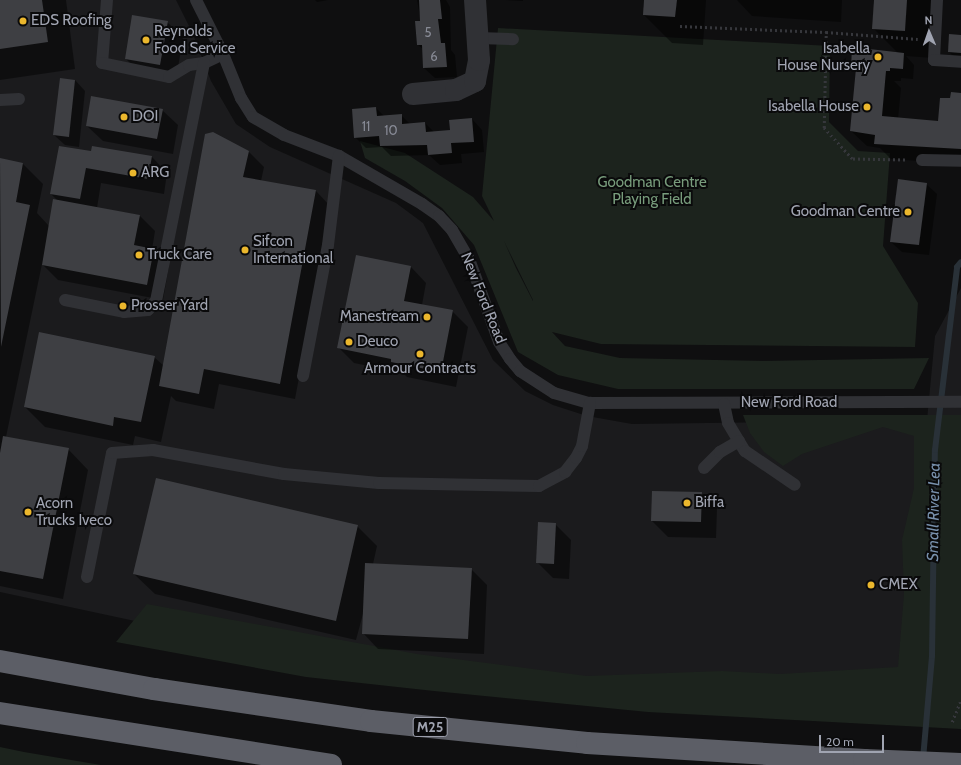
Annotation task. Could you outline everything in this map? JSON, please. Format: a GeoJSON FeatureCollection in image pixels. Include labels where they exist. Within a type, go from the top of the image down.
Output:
{"type":"FeatureCollection","features":[{"type":"Feature","properties":{"kind":"highway","name":"M25"},"geometry":{"type":"LineString","coordinates":[[0,661],[154,689],[371,721],[588,743],[864,760],[961,764]]}},
{"type":"Feature","properties":{"kind":"highway"},"geometry":{"type":"LineString","coordinates":[[0,713],[331,765]]}},
{"type":"Feature","properties":{"kind":"street"},"geometry":{"type":"LineString","coordinates":[[413,94],[456,90],[470,85],[474,81],[479,68],[475,0]]}},
{"type":"Feature","properties":{"kind":"lane"},"geometry":{"type":"LineString","coordinates":[[107,0],[102,63],[169,77],[189,65],[204,63],[223,54]]}},
{"type":"Feature","properties":{"kind":"lane","name":"New Ford Road"},"geometry":{"type":"LineString","coordinates":[[196,0],[223,54],[241,98],[253,116],[284,134],[339,156],[422,204],[439,216],[452,230],[469,259],[499,342],[510,359],[520,371],[554,393],[590,403],[724,404],[961,402]]}},
{"type":"Feature","properties":{"kind":"lane"},"geometry":{"type":"LineString","coordinates":[[937,0],[934,60],[961,62]]}},
{"type":"Feature","properties":{"kind":"lane"},"geometry":{"type":"LineString","coordinates":[[478,38],[512,39]]}},
{"type":"Feature","properties":{"kind":"lane"},"geometry":{"type":"LineString","coordinates":[[65,300],[124,312],[148,310],[156,301],[204,63]]}},
{"type":"Feature","properties":{"kind":"lane"},"geometry":{"type":"LineString","coordinates":[[0,100],[19,99]]}},
{"type":"Feature","properties":{"kind":"lane"},"geometry":{"type":"LineString","coordinates":[[303,376],[328,245],[339,156]]}},
{"type":"Feature","properties":{"kind":"lane"},"geometry":{"type":"LineString","coordinates":[[922,160],[961,161]]}},
{"type":"Feature","properties":{"kind":"lane"},"geometry":{"type":"LineString","coordinates":[[87,577],[112,453],[153,450],[284,474],[379,482],[539,486],[565,472],[576,458],[582,446],[590,403]]}},
{"type":"Feature","properties":{"kind":"lane"},"geometry":{"type":"LineString","coordinates":[[724,404],[728,423],[745,451],[795,485]]}},
{"type":"Feature","properties":{"kind":"lane"},"geometry":{"type":"LineString","coordinates":[[704,468],[720,452],[739,441]]}},
{"type":"Feature","properties":{"kind":"path"},"geometry":{"type":"LineString","coordinates":[[680,26],[826,32],[934,40]]}},
{"type":"Feature","properties":{"kind":"path"},"geometry":{"type":"LineString","coordinates":[[826,32],[824,128],[852,159],[922,160]]}},
{"type":"Feature","properties":{"kind":"path"},"geometry":{"type":"LineString","coordinates":[[952,722],[961,700]]}},
{"type":"Feature","properties":{"kind":"shaded area"},"geometry":{"type":"Polygon","coordinates":[[[0,0],[176,0],[193,34],[211,81],[236,124],[270,147],[396,203],[423,223],[493,360],[525,391],[553,405],[587,416],[632,424],[927,420],[935,336],[961,288],[961,692],[368,671],[0,592],[0,0]]]}},
{"type":"Feature","properties":{"kind":"green space","name":"Goodman Centre Playing Field"},"geometry":{"type":"Polygon","coordinates":[[[498,28],[830,46],[829,122],[858,151],[890,153],[883,246],[918,303],[915,347],[601,344],[552,332],[565,346],[620,358],[764,361],[929,358],[914,389],[618,389],[558,375],[518,352],[474,245],[442,208],[405,181],[365,158],[360,141],[405,153],[473,197],[494,221],[482,196],[498,28]],[[504,241],[516,268],[533,300],[504,241]]]}},
{"type":"Feature","properties":{"kind":"green space"},"geometry":{"type":"Polygon","coordinates":[[[743,415],[961,415],[961,729],[648,712],[434,691],[306,677],[116,642],[147,604],[417,654],[587,676],[722,671],[780,674],[898,667],[904,594],[902,540],[914,488],[914,436],[883,427],[802,454],[783,466],[764,452],[750,433],[743,415]]]}},
{"type":"Feature","properties":{"kind":"green space"},"geometry":{"type":"Polygon","coordinates":[[[0,747],[24,752],[101,765],[0,765],[0,747]]]}},
{"type":"Feature","properties":{"kind":"building","name":"EDS Roofing"},"geometry":{"type":"Polygon","coordinates":[[[0,0],[42,0],[48,42],[0,49],[0,0]]]}},
{"type":"Feature","properties":{"kind":"building"},"geometry":{"type":"Polygon","coordinates":[[[419,0],[440,0],[442,19],[438,19],[441,43],[445,43],[447,67],[423,68],[422,45],[417,45],[415,21],[420,21],[419,0]]]}},
{"type":"Feature","properties":{"kind":"building"},"geometry":{"type":"Polygon","coordinates":[[[644,0],[677,0],[675,17],[643,15],[644,0]]]}},
{"type":"Feature","properties":{"kind":"building"},"geometry":{"type":"Polygon","coordinates":[[[874,0],[907,0],[905,31],[872,29],[874,0]]]}},
{"type":"Feature","properties":{"kind":"building","name":"Reynolds Food Service"},"geometry":{"type":"Polygon","coordinates":[[[132,15],[168,21],[160,65],[125,59],[132,15]]]}},
{"type":"Feature","properties":{"kind":"building"},"geometry":{"type":"Polygon","coordinates":[[[949,34],[961,35],[961,53],[948,52],[949,34]]]}},
{"type":"Feature","properties":{"kind":"building","name":"Isabella House"},"geometry":{"type":"Polygon","coordinates":[[[852,47],[904,53],[903,69],[890,68],[890,71],[886,71],[882,116],[938,121],[940,98],[950,98],[951,92],[961,93],[961,149],[874,144],[875,135],[850,131],[856,68],[851,68],[852,47]]]}},
{"type":"Feature","properties":{"kind":"building"},"geometry":{"type":"Polygon","coordinates":[[[60,78],[75,80],[69,137],[53,135],[60,78]]]}},
{"type":"Feature","properties":{"kind":"building","name":"DOI"},"geometry":{"type":"Polygon","coordinates":[[[91,96],[163,109],[157,139],[86,126],[91,96]]]}},
{"type":"Feature","properties":{"kind":"building"},"geometry":{"type":"Polygon","coordinates":[[[376,107],[377,116],[402,114],[402,124],[425,122],[426,132],[450,130],[449,120],[472,118],[474,142],[451,143],[452,153],[428,155],[427,145],[380,146],[379,136],[354,138],[352,109],[376,107]]]}},
{"type":"Feature","properties":{"kind":"building","name":"Sifcon International"},"geometry":{"type":"Polygon","coordinates":[[[213,132],[249,151],[243,177],[316,190],[280,384],[204,369],[199,394],[159,386],[205,134],[213,132]]]}},
{"type":"Feature","properties":{"kind":"building","name":"ARG"},"geometry":{"type":"Polygon","coordinates":[[[59,146],[91,151],[92,146],[152,156],[148,179],[86,168],[80,199],[50,194],[59,146]]]}},
{"type":"Feature","properties":{"kind":"building"},"geometry":{"type":"Polygon","coordinates":[[[0,158],[23,163],[16,202],[30,205],[1,347],[0,158]]]}},
{"type":"Feature","properties":{"kind":"building","name":"Goodman Centre"},"geometry":{"type":"Polygon","coordinates":[[[898,179],[927,183],[919,245],[890,242],[898,179]]]}},
{"type":"Feature","properties":{"kind":"building"},"geometry":{"type":"Polygon","coordinates":[[[53,199],[140,215],[134,245],[154,249],[147,285],[42,265],[53,199]]]}},
{"type":"Feature","properties":{"kind":"building"},"geometry":{"type":"Polygon","coordinates":[[[356,255],[411,266],[404,301],[453,310],[441,372],[391,362],[391,359],[337,348],[356,255]]]}},
{"type":"Feature","properties":{"kind":"building"},"geometry":{"type":"Polygon","coordinates":[[[39,332],[155,356],[141,422],[114,417],[113,426],[24,407],[39,332]]]}},
{"type":"Feature","properties":{"kind":"building","name":"Acorn Trucks Iveco"},"geometry":{"type":"Polygon","coordinates":[[[3,436],[69,448],[43,579],[0,571],[0,453],[3,436]]]}},
{"type":"Feature","properties":{"kind":"building"},"geometry":{"type":"Polygon","coordinates":[[[156,478],[358,525],[336,621],[133,574],[156,478]]]}},
{"type":"Feature","properties":{"kind":"building"},"geometry":{"type":"Polygon","coordinates":[[[652,491],[702,492],[701,522],[651,521],[652,491]]]}},
{"type":"Feature","properties":{"kind":"building"},"geometry":{"type":"Polygon","coordinates":[[[538,522],[556,523],[554,564],[536,563],[538,522]]]}},
{"type":"Feature","properties":{"kind":"building"},"geometry":{"type":"Polygon","coordinates":[[[365,563],[472,568],[468,639],[362,634],[365,563]]]}},
{"type":"Feature","properties":{"kind":"waterway","name":"Small River Lea"},"geometry":{"type":"LineString","coordinates":[[923,759],[932,656],[935,450],[957,267],[961,262]]}},
{"type":"Feature","properties":{"kind":"place","name":"EDS Roofing"},"geometry":{"type":"Point","coordinates":[23,21]}},
{"type":"Feature","properties":{"kind":"place","name":"Reynolds Food Service"},"geometry":{"type":"Point","coordinates":[146,40]}},
{"type":"Feature","properties":{"kind":"place","name":"Isabella House Nursery"},"geometry":{"type":"Point","coordinates":[878,57]}},
{"type":"Feature","properties":{"kind":"place","name":"Isabella House"},"geometry":{"type":"Point","coordinates":[867,107]}},
{"type":"Feature","properties":{"kind":"place","name":"DOI"},"geometry":{"type":"Point","coordinates":[124,117]}},
{"type":"Feature","properties":{"kind":"place","name":"ARG"},"geometry":{"type":"Point","coordinates":[133,173]}},
{"type":"Feature","properties":{"kind":"place","name":"Goodman Centre"},"geometry":{"type":"Point","coordinates":[908,212]}},
{"type":"Feature","properties":{"kind":"place","name":"Sifcon International"},"geometry":{"type":"Point","coordinates":[245,250]}},
{"type":"Feature","properties":{"kind":"place","name":"Truck Care"},"geometry":{"type":"Point","coordinates":[139,255]}},
{"type":"Feature","properties":{"kind":"place","name":"Prosser Yard"},"geometry":{"type":"Point","coordinates":[123,306]}},
{"type":"Feature","properties":{"kind":"place","name":"Manestream"},"geometry":{"type":"Point","coordinates":[427,317]}},
{"type":"Feature","properties":{"kind":"place","name":"Deuco"},"geometry":{"type":"Point","coordinates":[349,342]}},
{"type":"Feature","properties":{"kind":"place","name":"Armour Contracts"},"geometry":{"type":"Point","coordinates":[420,354]}},
{"type":"Feature","properties":{"kind":"place","name":"Biffa"},"geometry":{"type":"Point","coordinates":[687,503]}},
{"type":"Feature","properties":{"kind":"place","name":"Acorn Trucks Iveco"},"geometry":{"type":"Point","coordinates":[28,512]}},
{"type":"Feature","properties":{"kind":"place","name":"CMEX"},"geometry":{"type":"Point","coordinates":[871,585]}}]}
